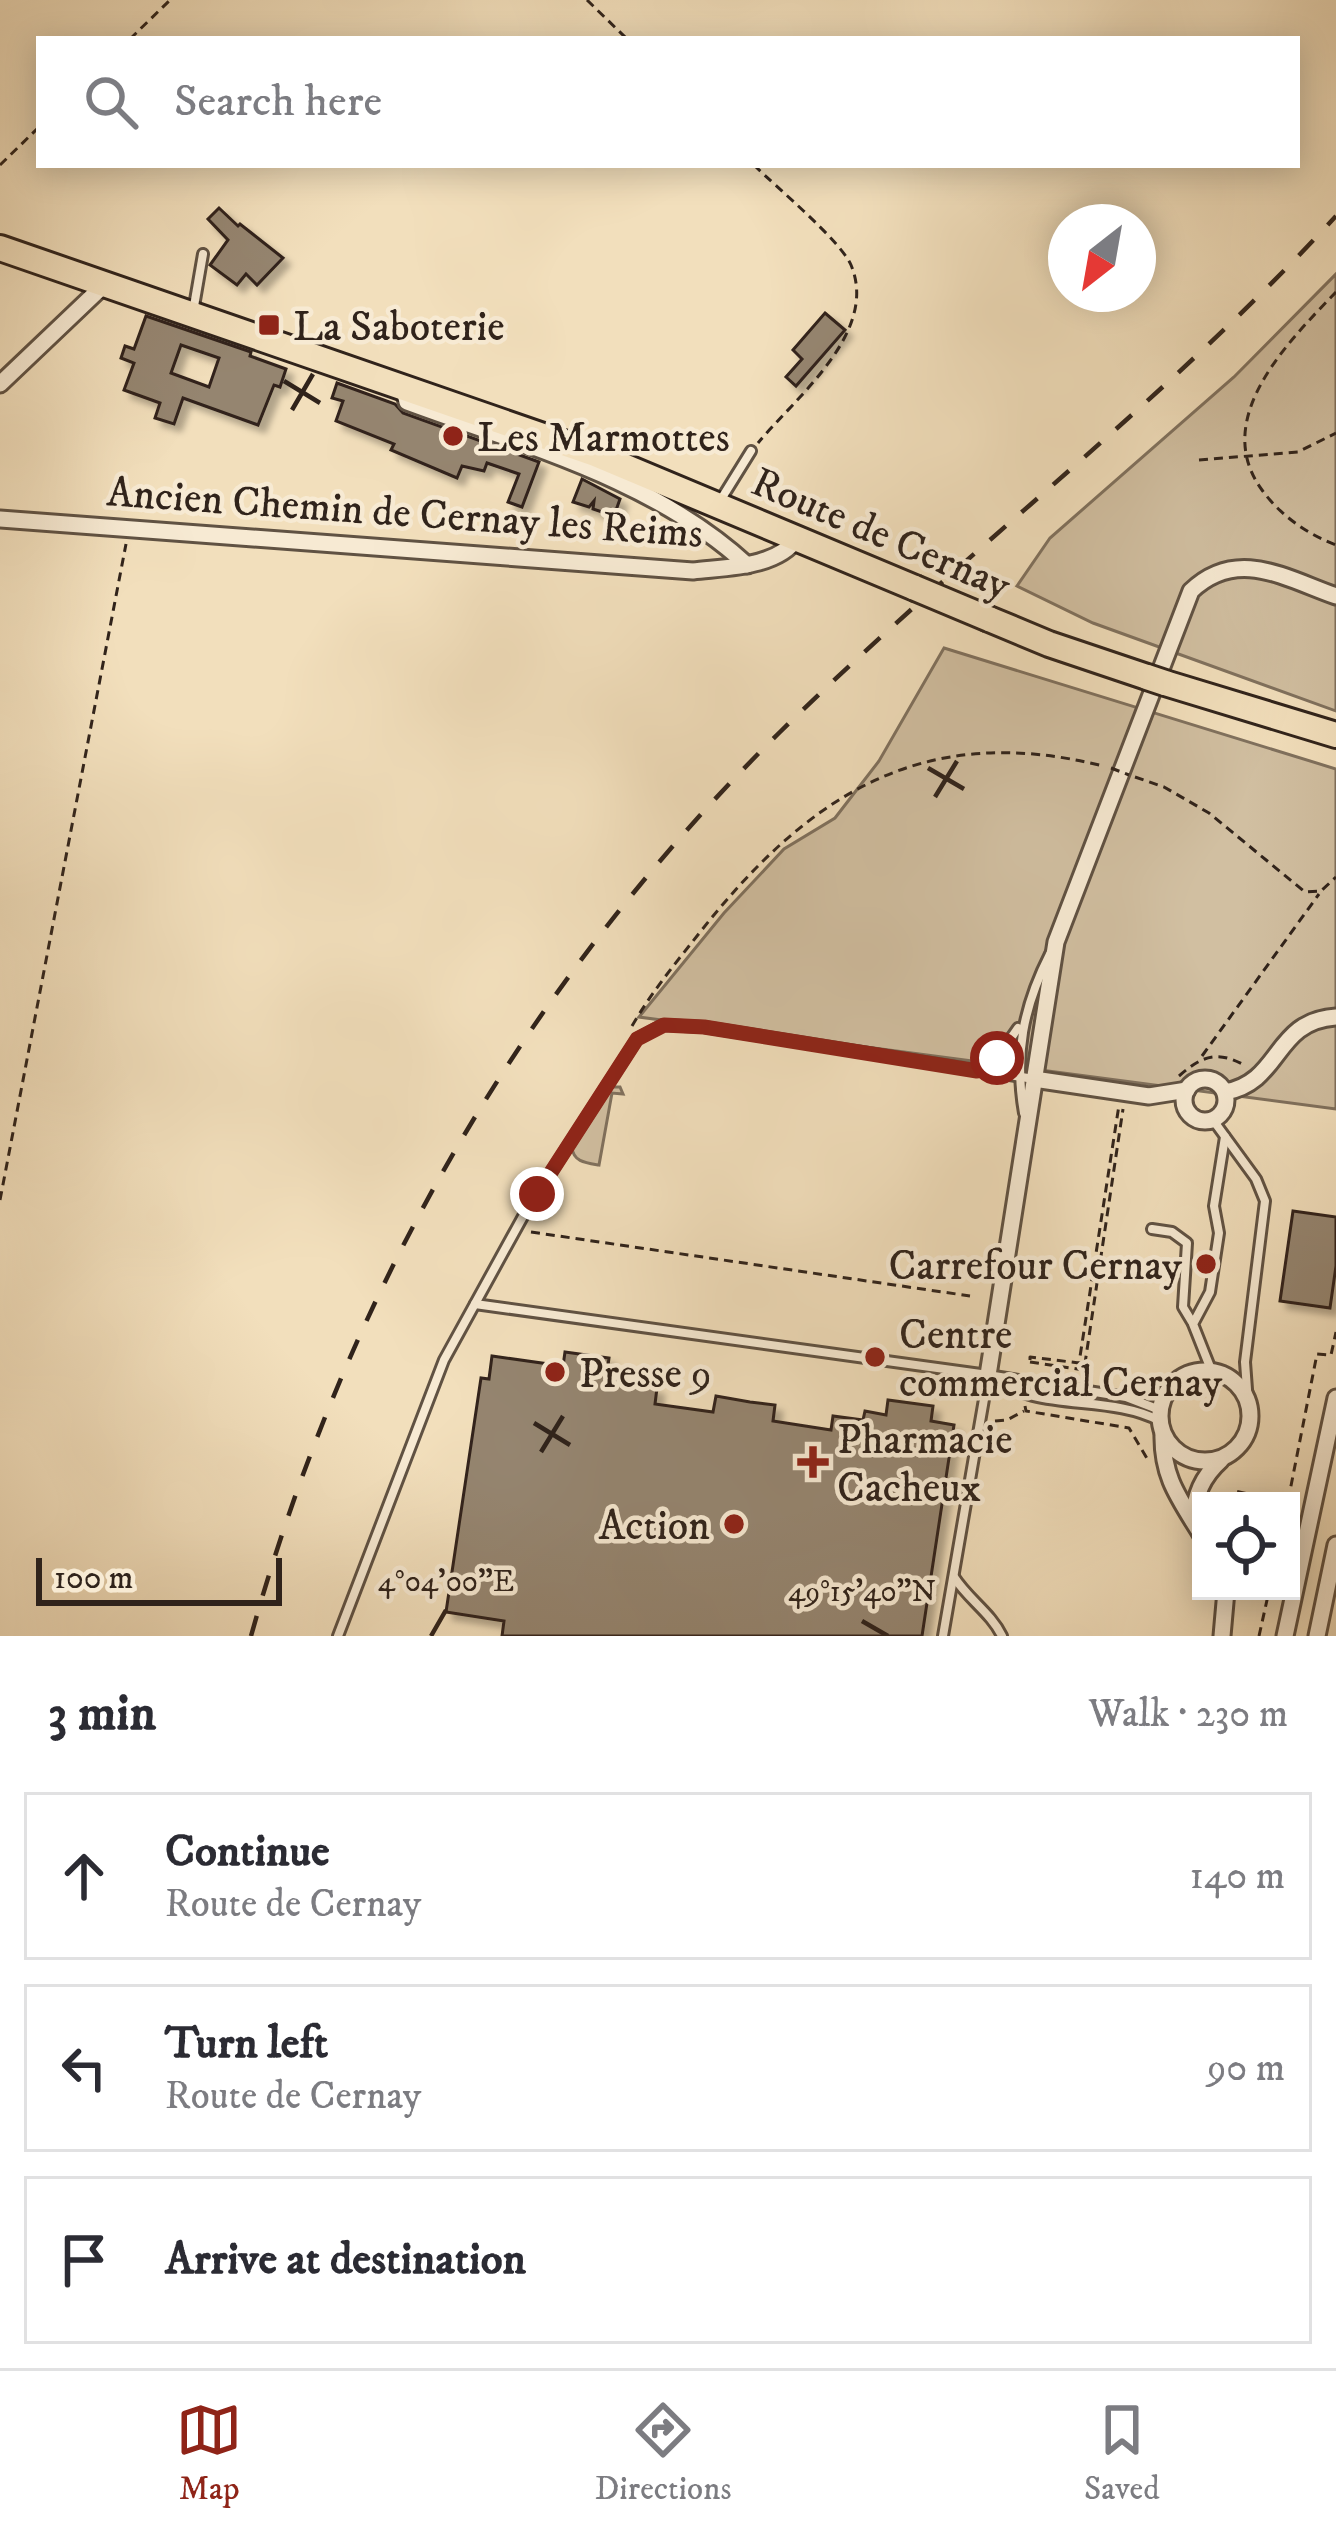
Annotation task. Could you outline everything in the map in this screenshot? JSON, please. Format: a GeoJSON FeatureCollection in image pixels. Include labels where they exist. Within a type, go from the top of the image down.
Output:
{"type":"FeatureCollection","features":[{"type":"Feature","properties":{"kind":"main road","name":"Route de Cernay"},"geometry":{"type":"LineString","coordinates":[[0,248],[595,454],[1048,644],[1336,735]]}},
{"type":"Feature","properties":{"kind":"street"},"geometry":{"type":"LineString","coordinates":[[0,384],[104,285]]}},
{"type":"Feature","properties":{"kind":"street","name":"Route de Cernay"},"geometry":{"type":"LineString","coordinates":[[403,386],[407,402],[644,493],[687,517],[746,565]]}},
{"type":"Feature","properties":{"kind":"street","name":"Ancien Chemin de Cernay les Reims"},"geometry":{"type":"LineString","coordinates":[[0,519],[693,571],[746,565],[791,547],[797,538]]}},
{"type":"Feature","properties":{"kind":"street"},"geometry":{"type":"LineString","coordinates":[[988,1375],[1026,1122],[1026,1078],[1056,942],[1191,591],[1207,575],[1233,567],[1261,569],[1336,596]]}},
{"type":"Feature","properties":{"kind":"street"},"geometry":{"type":"LineString","coordinates":[[1225,1092],[1257,1081],[1297,1028],[1336,1017]]}},
{"type":"Feature","properties":{"kind":"street"},"geometry":{"type":"LineString","coordinates":[[1026,1078],[1123,1100],[1187,1090],[1203,1079],[1216,1082],[1225,1092],[1224,1111],[1213,1120],[1201,1121],[1184,1103],[1187,1090]]}},
{"type":"Feature","properties":{"kind":"street"},"geometry":{"type":"LineString","coordinates":[[1192,1518],[1162,1462],[1161,1422],[1169,1388],[1200,1371],[1234,1382],[1248,1403],[1246,1433],[1206,1474],[1198,1492]]}},
{"type":"Feature","properties":{"kind":"street"},"geometry":{"type":"LineString","coordinates":[[1285,1636],[1336,1398]]}},
{"type":"Feature","properties":{"kind":"street"},"geometry":{"type":"LineString","coordinates":[[1161,1422],[1179,1453],[1190,1459],[1226,1456]]}},
{"type":"Feature","properties":{"kind":"street"},"geometry":{"type":"LineString","coordinates":[[1317,1636],[1336,1549]]}},
{"type":"Feature","properties":{"kind":"street"},"geometry":{"type":"LineString","coordinates":[[1222,1636],[1225,1600]]}},
{"type":"Feature","properties":{"kind":"lane"},"geometry":{"type":"LineString","coordinates":[[193,315],[203,254]]}},
{"type":"Feature","properties":{"kind":"lane"},"geometry":{"type":"LineString","coordinates":[[718,505],[751,451]]}},
{"type":"Feature","properties":{"kind":"lane"},"geometry":{"type":"LineString","coordinates":[[977,1071],[1012,1042],[1056,942]]}},
{"type":"Feature","properties":{"kind":"lane"},"geometry":{"type":"LineString","coordinates":[[338,1636],[444,1360],[526,1211],[637,1039],[664,1025],[704,1027],[1026,1078],[1024,1016]]}},
{"type":"Feature","properties":{"kind":"lane"},"geometry":{"type":"LineString","coordinates":[[1213,1120],[1256,1179],[1265,1201],[1245,1362],[1248,1403]]}},
{"type":"Feature","properties":{"kind":"lane"},"geometry":{"type":"LineString","coordinates":[[1193,1324],[1210,1292],[1219,1233],[1214,1206],[1226,1135]]}},
{"type":"Feature","properties":{"kind":"lane"},"geometry":{"type":"LineString","coordinates":[[1152,1228],[1172,1232],[1187,1243],[1183,1307],[1212,1372]]}},
{"type":"Feature","properties":{"kind":"lane"},"geometry":{"type":"LineString","coordinates":[[475,1304],[1126,1397],[1161,1422]]}},
{"type":"Feature","properties":{"kind":"lane"},"geometry":{"type":"LineString","coordinates":[[988,1375],[1022,1394],[1132,1410],[1161,1422]]}},
{"type":"Feature","properties":{"kind":"lane"},"geometry":{"type":"LineString","coordinates":[[943,1636],[988,1375]]}},
{"type":"Feature","properties":{"kind":"lane"},"geometry":{"type":"LineString","coordinates":[[953,1575],[1002,1636]]}},
{"type":"Feature","properties":{"kind":"path"},"geometry":{"type":"LineString","coordinates":[[133,36],[170,0]]}},
{"type":"Feature","properties":{"kind":"path"},"geometry":{"type":"LineString","coordinates":[[587,0],[624,36]]}},
{"type":"Feature","properties":{"kind":"path"},"geometry":{"type":"LineString","coordinates":[[0,165],[36,130]]}},
{"type":"Feature","properties":{"kind":"path"},"geometry":{"type":"LineString","coordinates":[[751,451],[846,340],[856,314],[850,262],[757,168]]}},
{"type":"Feature","properties":{"kind":"path"},"geometry":{"type":"LineString","coordinates":[[1336,292],[1287,343],[1268,372],[1243,435],[1249,472],[1271,503],[1296,524],[1336,545]]}},
{"type":"Feature","properties":{"kind":"path"},"geometry":{"type":"LineString","coordinates":[[1199,460],[1298,452],[1336,433]]}},
{"type":"Feature","properties":{"kind":"path"},"geometry":{"type":"LineString","coordinates":[[0,1200],[128,530]]}},
{"type":"Feature","properties":{"kind":"path"},"geometry":{"type":"LineString","coordinates":[[637,1039],[631,1028],[638,1015],[717,906],[766,855],[853,788],[927,762],[1003,754],[1057,756],[1111,768],[1185,798],[1245,839],[1295,885],[1312,894],[1321,891]]}},
{"type":"Feature","properties":{"kind":"path"},"geometry":{"type":"LineString","coordinates":[[1201,1058],[1321,891],[1336,877]]}},
{"type":"Feature","properties":{"kind":"path"},"geometry":{"type":"LineString","coordinates":[[1123,1100],[1084,1370],[1030,1362],[1030,1357],[1079,1363],[1123,1100]]}},
{"type":"Feature","properties":{"kind":"path"},"geometry":{"type":"LineString","coordinates":[[532,1232],[970,1296]]}},
{"type":"Feature","properties":{"kind":"path"},"geometry":{"type":"LineString","coordinates":[[1290,1492],[1317,1354],[1331,1355],[1336,1332]]}},
{"type":"Feature","properties":{"kind":"path"},"geometry":{"type":"LineString","coordinates":[[1022,1394],[1026,1411]]}},
{"type":"Feature","properties":{"kind":"path"},"geometry":{"type":"LineString","coordinates":[[980,1419],[1007,1420],[1026,1411],[1129,1428],[1151,1467]]}},
{"type":"Feature","properties":{"kind":"path"},"geometry":{"type":"LineString","coordinates":[[1259,1636],[1267,1600]]}},
{"type":"Feature","properties":{"kind":"shaded area"},"geometry":{"type":"Polygon","coordinates":[[[1336,274],[1336,711],[1093,623],[1017,586],[1050,538],[1234,377],[1336,274]]]}},
{"type":"Feature","properties":{"kind":"shaded area"},"geometry":{"type":"Polygon","coordinates":[[[944,648],[1336,769],[1336,1109],[639,1017],[724,913],[784,849],[835,818],[879,761],[944,648]]]}},
{"type":"Feature","properties":{"kind":"shaded area"},"geometry":{"type":"Polygon","coordinates":[[[611,1087],[620,1087],[623,1094],[612,1093],[599,1165],[585,1162],[575,1156],[572,1147],[611,1087]]]}},
{"type":"Feature","properties":{"kind":"building"},"geometry":{"type":"Polygon","coordinates":[[[219,208],[283,258],[257,285],[246,274],[237,285],[210,265],[228,240],[208,219],[219,208]]]}},
{"type":"Feature","properties":{"kind":"building"},"geometry":{"type":"Polygon","coordinates":[[[825,313],[845,330],[796,386],[786,377],[802,359],[793,350],[825,313]]]}},
{"type":"Feature","properties":{"kind":"building"},"geometry":{"type":"Polygon","coordinates":[[[146,316],[286,369],[258,425],[183,398],[174,424],[155,418],[160,403],[124,390],[134,363],[121,358],[125,346],[134,349],[146,316]],[[181,345],[171,373],[209,387],[219,358],[181,345]]]}},
{"type":"Feature","properties":{"kind":"building"},"geometry":{"type":"Polygon","coordinates":[[[337,383],[395,404],[403,413],[539,462],[522,507],[508,502],[519,474],[487,463],[484,471],[462,466],[457,478],[391,450],[394,444],[336,421],[343,401],[332,398],[337,383]]]}},
{"type":"Feature","properties":{"kind":"building"},"geometry":{"type":"Polygon","coordinates":[[[582,479],[620,499],[614,516],[593,509],[594,501],[589,507],[573,502],[582,479]]]}},
{"type":"Feature","properties":{"kind":"building"},"geometry":{"type":"Polygon","coordinates":[[[1293,1211],[1336,1217],[1330,1308],[1280,1301],[1293,1211]]]}},
{"type":"Feature","properties":{"kind":"building"},"geometry":{"type":"Polygon","coordinates":[[[565,1352],[609,1358],[607,1373],[629,1376],[628,1384],[657,1388],[655,1404],[713,1412],[716,1396],[775,1405],[773,1421],[831,1430],[833,1416],[863,1420],[865,1411],[886,1415],[888,1400],[933,1406],[931,1421],[954,1425],[922,1636],[502,1636],[504,1621],[446,1612],[481,1378],[489,1379],[492,1356],[563,1366],[565,1352]]]}},
{"type":"Feature","properties":{"kind":"railway"},"geometry":{"type":"LineString","coordinates":[[251,1636],[291,1509],[338,1385],[393,1265],[456,1149],[526,1038],[603,931],[688,829],[780,732],[1202,350],[1336,216]]}},
{"type":"Feature","properties":{"kind":"place","name":"La Saboterie"},"geometry":{"type":"Point","coordinates":[269,325]}},
{"type":"Feature","properties":{"kind":"place","name":"Les Marmottes"},"geometry":{"type":"Point","coordinates":[453,436]}},
{"type":"Feature","properties":{"kind":"place","name":"Carrefour Cernay"},"geometry":{"type":"Point","coordinates":[1206,1264]}},
{"type":"Feature","properties":{"kind":"place","name":"Centre commercial Cernay"},"geometry":{"type":"Point","coordinates":[875,1357]}},
{"type":"Feature","properties":{"kind":"place","name":"Presse 9"},"geometry":{"type":"Point","coordinates":[555,1372]}},
{"type":"Feature","properties":{"kind":"place","name":"Pharmacie Cacheux"},"geometry":{"type":"Point","coordinates":[813,1462]}},
{"type":"Feature","properties":{"kind":"place","name":"Action"},"geometry":{"type":"Point","coordinates":[734,1524]}},
{"type":"Feature","properties":{"kind":"route"},"geometry":{"type":"LineString","coordinates":[[537,1194],[637,1039],[664,1025],[704,1027],[977,1071],[997,1058]]}}]}
